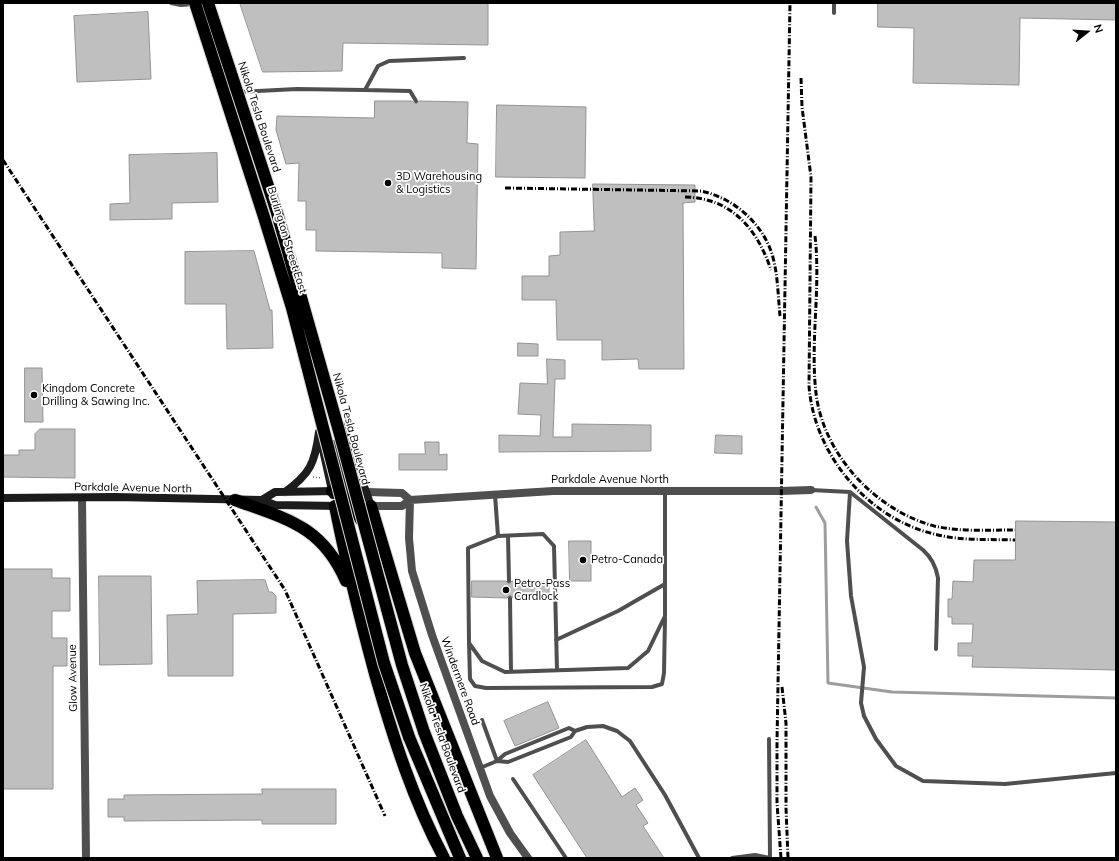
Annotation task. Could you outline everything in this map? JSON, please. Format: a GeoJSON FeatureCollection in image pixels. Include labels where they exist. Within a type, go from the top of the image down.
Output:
{"type":"FeatureCollection","features":[{"type":"Feature","properties":{"kind":"highway"},"geometry":{"type":"LineString","coordinates":[[197,3],[292,308],[384,663],[409,737],[460,858]]}},
{"type":"Feature","properties":{"kind":"highway","name":"Nikola Tesla Boulevard"},"geometry":{"type":"LineString","coordinates":[[208,3],[277,213],[339,431],[402,665],[424,732],[457,816],[477,858]]}},
{"type":"Feature","properties":{"kind":"highway"},"geometry":{"type":"LineString","coordinates":[[332,491],[342,496],[353,506],[391,576]]}},
{"type":"Feature","properties":{"kind":"highway"},"geometry":{"type":"LineString","coordinates":[[235,500],[273,514],[316,536],[330,551],[344,576],[357,606]]}},
{"type":"Feature","properties":{"kind":"highway"},"geometry":{"type":"LineString","coordinates":[[335,506],[357,606],[393,736],[412,788],[444,858]]}},
{"type":"Feature","properties":{"kind":"highway"},"geometry":{"type":"LineString","coordinates":[[371,506],[415,652],[497,858]]}},
{"type":"Feature","properties":{"kind":"main road","name":"Burlington Street East"},"geometry":{"type":"LineString","coordinates":[[201,3],[308,346],[326,376],[371,506]]}},
{"type":"Feature","properties":{"kind":"main road","name":"Burlington Street East"},"geometry":{"type":"LineString","coordinates":[[308,346],[309,381],[335,506]]}},
{"type":"Feature","properties":{"kind":"main road"},"geometry":{"type":"LineString","coordinates":[[309,381],[326,424],[349,492],[360,503],[371,506]]}},
{"type":"Feature","properties":{"kind":"main road"},"geometry":{"type":"LineString","coordinates":[[285,492],[299,482],[313,464],[319,432]]}},
{"type":"Feature","properties":{"kind":"main road","name":"Parkdale Avenue North"},"geometry":{"type":"LineString","coordinates":[[262,500],[274,492],[366,492]]}},
{"type":"Feature","properties":{"kind":"main road","name":"Parkdale Avenue North"},"geometry":{"type":"LineString","coordinates":[[3,498],[262,500],[275,505],[371,506]]}},
{"type":"Feature","properties":{"kind":"street","name":"Parkdale Avenue North"},"geometry":{"type":"LineString","coordinates":[[371,506],[402,506],[410,500],[553,490],[812,490]]}},
{"type":"Feature","properties":{"kind":"street","name":"Parkdale Avenue North"},"geometry":{"type":"LineString","coordinates":[[366,492],[402,493],[410,500]]}},
{"type":"Feature","properties":{"kind":"street","name":"Glow Avenue"},"geometry":{"type":"LineString","coordinates":[[82,498],[86,858]]}},
{"type":"Feature","properties":{"kind":"street","name":"Windermere Road"},"geometry":{"type":"LineString","coordinates":[[410,500],[409,538],[412,571],[432,635],[490,796],[510,833],[528,858]]}},
{"type":"Feature","properties":{"kind":"lane"},"geometry":{"type":"LineString","coordinates":[[171,3],[181,6],[197,3]]}},
{"type":"Feature","properties":{"kind":"lane"},"geometry":{"type":"LineString","coordinates":[[834,3],[834,13]]}},
{"type":"Feature","properties":{"kind":"lane"},"geometry":{"type":"LineString","coordinates":[[365,90],[378,66],[389,61],[464,58]]}},
{"type":"Feature","properties":{"kind":"lane"},"geometry":{"type":"LineString","coordinates":[[230,93],[291,89],[410,91],[416,101]]}},
{"type":"Feature","properties":{"kind":"lane"},"geometry":{"type":"LineString","coordinates":[[812,490],[850,492],[924,550],[934,563],[938,578],[936,649]]}},
{"type":"Feature","properties":{"kind":"lane"},"geometry":{"type":"LineString","coordinates":[[556,670],[554,546],[543,534],[498,536],[468,548],[470,679],[475,686],[486,688],[652,687],[662,684],[664,674],[665,491]]}},
{"type":"Feature","properties":{"kind":"lane"},"geometry":{"type":"LineString","coordinates":[[850,492],[847,541],[850,596],[864,667],[861,703],[864,716],[876,739],[896,766],[923,781],[1005,784],[1116,773]]}},
{"type":"Feature","properties":{"kind":"lane"},"geometry":{"type":"LineString","coordinates":[[495,494],[498,536]]}},
{"type":"Feature","properties":{"kind":"lane"},"geometry":{"type":"LineString","coordinates":[[508,536],[509,581]]}},
{"type":"Feature","properties":{"kind":"lane"},"geometry":{"type":"LineString","coordinates":[[556,640],[618,611],[665,584]]}},
{"type":"Feature","properties":{"kind":"lane"},"geometry":{"type":"LineString","coordinates":[[510,598],[511,672]]}},
{"type":"Feature","properties":{"kind":"lane"},"geometry":{"type":"LineString","coordinates":[[469,643],[482,661],[505,672],[628,668],[648,651],[665,616]]}},
{"type":"Feature","properties":{"kind":"lane"},"geometry":{"type":"LineString","coordinates":[[482,720],[497,761]]}},
{"type":"Feature","properties":{"kind":"lane"},"geometry":{"type":"LineString","coordinates":[[497,761],[508,762],[571,737],[575,732],[587,727],[603,726],[617,731],[630,741],[665,795],[699,858]]}},
{"type":"Feature","properties":{"kind":"lane"},"geometry":{"type":"LineString","coordinates":[[480,768],[497,761],[505,754],[569,728],[575,732]]}},
{"type":"Feature","properties":{"kind":"lane"},"geometry":{"type":"LineString","coordinates":[[732,858],[755,855],[770,858],[769,739]]}},
{"type":"Feature","properties":{"kind":"lane"},"geometry":{"type":"LineString","coordinates":[[513,779],[566,858]]}},
{"type":"Feature","properties":{"kind":"path"},"geometry":{"type":"LineString","coordinates":[[311,477],[318,479],[322,478]]}},
{"type":"Feature","properties":{"kind":"path"},"geometry":{"type":"LineString","coordinates":[[318,479],[320,483]]}},
{"type":"Feature","properties":{"kind":"building"},"geometry":{"type":"Polygon","coordinates":[[[240,3],[488,3],[488,45],[343,43],[342,71],[263,72],[240,3]]]}},
{"type":"Feature","properties":{"kind":"building"},"geometry":{"type":"Polygon","coordinates":[[[878,3],[1116,3],[1116,20],[1020,18],[1019,85],[913,83],[914,28],[878,27],[878,3]]]}},
{"type":"Feature","properties":{"kind":"building"},"geometry":{"type":"Polygon","coordinates":[[[148,12],[151,79],[77,82],[74,16],[148,12]]]}},
{"type":"Feature","properties":{"kind":"building","name":"3D Warehousing & Logistics"},"geometry":{"type":"Polygon","coordinates":[[[375,101],[412,101],[416,104],[419,101],[468,102],[467,143],[478,144],[476,269],[442,268],[442,253],[316,251],[316,230],[306,230],[306,201],[298,201],[299,163],[286,164],[276,130],[277,116],[374,118],[375,101]]]}},
{"type":"Feature","properties":{"kind":"building"},"geometry":{"type":"Polygon","coordinates":[[[497,105],[586,107],[585,178],[496,177],[497,105]]]}},
{"type":"Feature","properties":{"kind":"building"},"geometry":{"type":"Polygon","coordinates":[[[217,153],[218,202],[172,203],[172,219],[110,220],[110,204],[130,203],[129,155],[217,153]]]}},
{"type":"Feature","properties":{"kind":"building"},"geometry":{"type":"Polygon","coordinates":[[[593,184],[695,185],[695,202],[683,203],[684,369],[639,369],[638,359],[602,360],[602,340],[557,340],[556,300],[522,300],[522,276],[549,276],[549,256],[560,255],[560,232],[594,231],[593,184]]]}},
{"type":"Feature","properties":{"kind":"building"},"geometry":{"type":"Polygon","coordinates":[[[254,251],[270,310],[272,310],[273,348],[227,349],[226,304],[185,304],[185,252],[254,251]]]}},
{"type":"Feature","properties":{"kind":"building"},"geometry":{"type":"Polygon","coordinates":[[[518,343],[538,344],[538,356],[518,356],[518,343]]]}},
{"type":"Feature","properties":{"kind":"building"},"geometry":{"type":"Polygon","coordinates":[[[547,359],[565,360],[565,379],[555,379],[553,437],[572,437],[572,424],[651,425],[651,451],[499,452],[499,435],[540,436],[541,415],[518,414],[520,383],[547,384],[547,359]]]}},
{"type":"Feature","properties":{"kind":"building","name":"Kingdom Concrete Drilling & Sawing Inc."},"geometry":{"type":"Polygon","coordinates":[[[25,368],[42,368],[43,422],[25,422],[25,368]]]}},
{"type":"Feature","properties":{"kind":"building"},"geometry":{"type":"Polygon","coordinates":[[[40,429],[75,429],[75,478],[3,477],[3,455],[19,455],[19,450],[35,450],[35,434],[40,429]]]}},
{"type":"Feature","properties":{"kind":"building"},"geometry":{"type":"Polygon","coordinates":[[[716,435],[742,436],[742,454],[715,453],[716,435]]]}},
{"type":"Feature","properties":{"kind":"building"},"geometry":{"type":"Polygon","coordinates":[[[425,442],[439,442],[439,455],[447,454],[447,470],[399,470],[399,454],[425,454],[425,442]]]}},
{"type":"Feature","properties":{"kind":"building"},"geometry":{"type":"Polygon","coordinates":[[[1016,521],[1116,522],[1116,670],[972,667],[973,656],[958,656],[958,643],[972,643],[973,624],[952,624],[952,617],[948,617],[948,599],[952,599],[953,581],[973,582],[974,560],[1015,560],[1016,521]]]}},
{"type":"Feature","properties":{"kind":"building"},"geometry":{"type":"Polygon","coordinates":[[[569,541],[591,541],[591,581],[570,581],[569,541]]]}},
{"type":"Feature","properties":{"kind":"building"},"geometry":{"type":"Polygon","coordinates":[[[3,569],[52,569],[52,578],[70,578],[70,611],[52,611],[52,638],[67,638],[67,666],[53,666],[53,789],[3,789],[3,569]]]}},
{"type":"Feature","properties":{"kind":"building"},"geometry":{"type":"Polygon","coordinates":[[[99,576],[151,576],[152,664],[100,665],[99,576]]]}},
{"type":"Feature","properties":{"kind":"building"},"geometry":{"type":"Polygon","coordinates":[[[265,580],[269,592],[272,592],[276,596],[276,613],[233,614],[233,676],[168,676],[167,615],[198,614],[197,581],[265,580]]]}},
{"type":"Feature","properties":{"kind":"building"},"geometry":{"type":"Polygon","coordinates":[[[472,581],[506,581],[509,584],[512,581],[549,582],[549,598],[513,598],[510,595],[507,598],[472,597],[472,581]]]}},
{"type":"Feature","properties":{"kind":"building"},"geometry":{"type":"Polygon","coordinates":[[[548,702],[559,728],[515,746],[504,721],[548,702]]]}},
{"type":"Feature","properties":{"kind":"building"},"geometry":{"type":"Polygon","coordinates":[[[586,740],[622,797],[635,788],[643,800],[636,805],[648,823],[643,826],[664,858],[587,858],[533,775],[586,740]]]}},
{"type":"Feature","properties":{"kind":"building"},"geometry":{"type":"Polygon","coordinates":[[[262,789],[336,789],[336,824],[262,824],[262,820],[124,821],[124,817],[108,817],[108,799],[124,799],[124,795],[262,794],[262,789]]]}},
{"type":"Feature","properties":{"kind":"waterway"},"geometry":{"type":"LineString","coordinates":[[816,507],[825,523],[828,683],[892,692],[1116,698]]}},
{"type":"Feature","properties":{"kind":"railway"},"geometry":{"type":"LineString","coordinates":[[781,858],[777,803],[777,742],[790,3]]}},
{"type":"Feature","properties":{"kind":"railway"},"geometry":{"type":"LineString","coordinates":[[801,78],[802,107],[811,177],[809,386],[813,411],[821,436],[833,458],[848,480],[866,498],[887,514],[910,526],[934,534],[964,539],[1015,540]]}},
{"type":"Feature","properties":{"kind":"railway"},"geometry":{"type":"LineString","coordinates":[[3,160],[285,590],[385,816]]}},
{"type":"Feature","properties":{"kind":"railway"},"geometry":{"type":"LineString","coordinates":[[505,188],[701,191],[725,199],[754,222],[767,243],[776,269],[780,316]]}},
{"type":"Feature","properties":{"kind":"railway"},"geometry":{"type":"LineString","coordinates":[[685,197],[716,203],[729,209],[740,218],[758,241],[771,270]]}},
{"type":"Feature","properties":{"kind":"railway"},"geometry":{"type":"LineString","coordinates":[[815,236],[817,256],[814,354],[816,393],[821,416],[829,437],[841,458],[873,493],[892,507],[912,518],[944,528],[1015,530]]}},
{"type":"Feature","properties":{"kind":"railway"},"geometry":{"type":"LineString","coordinates":[[782,687],[786,723],[786,808],[788,858]]}},
{"type":"Feature","properties":{"kind":"place","name":"3D Warehousing & Logistics"},"geometry":{"type":"Point","coordinates":[388,183]}},
{"type":"Feature","properties":{"kind":"place","name":"Kingdom Concrete Drilling & Sawing Inc."},"geometry":{"type":"Point","coordinates":[34,395]}},
{"type":"Feature","properties":{"kind":"place","name":"Petro-Canada"},"geometry":{"type":"Point","coordinates":[583,560]}},
{"type":"Feature","properties":{"kind":"place","name":"Petro-Pass Cardlock"},"geometry":{"type":"Point","coordinates":[506,590]}}]}
